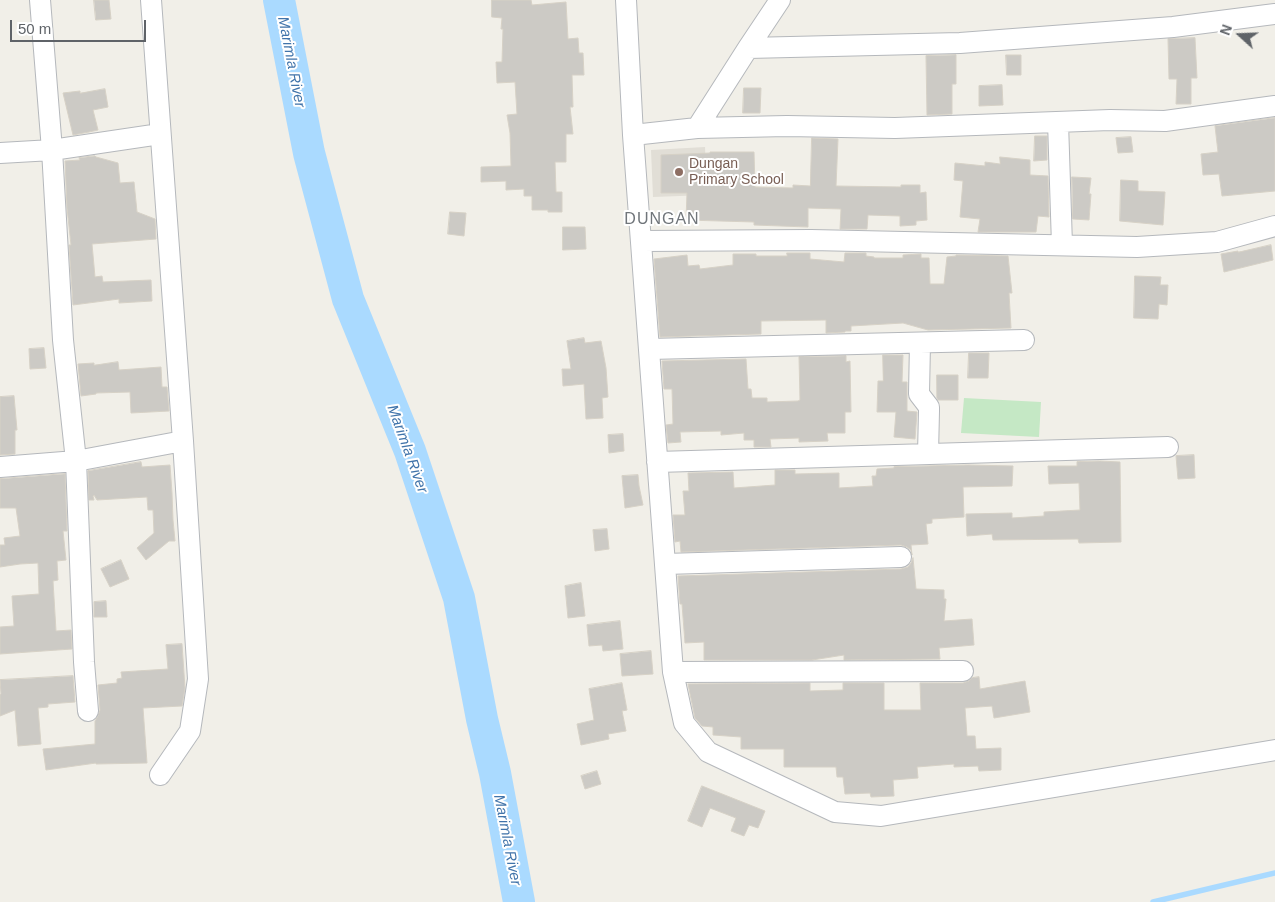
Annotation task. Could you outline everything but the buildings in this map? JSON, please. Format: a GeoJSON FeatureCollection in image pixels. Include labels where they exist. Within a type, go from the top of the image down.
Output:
{"type":"FeatureCollection","features":[{"type":"Feature","properties":{"kind":"street"},"geometry":{"type":"LineString","coordinates":[[40,0],[52,150],[63,340],[76,461],[84,662],[88,711]]}},
{"type":"Feature","properties":{"kind":"street"},"geometry":{"type":"LineString","coordinates":[[151,0],[183,440],[198,679],[190,731],[160,775]]}},
{"type":"Feature","properties":{"kind":"street"},"geometry":{"type":"LineString","coordinates":[[626,0],[641,241],[673,672],[684,723],[708,752],[835,812],[881,816],[1275,750]]}},
{"type":"Feature","properties":{"kind":"street"},"geometry":{"type":"LineString","coordinates":[[697,128],[780,0]]}},
{"type":"Feature","properties":{"kind":"street"},"geometry":{"type":"LineString","coordinates":[[748,48],[960,43],[1172,27],[1275,14]]}},
{"type":"Feature","properties":{"kind":"street"},"geometry":{"type":"LineString","coordinates":[[634,135],[697,128],[788,126],[894,128],[1110,120],[1165,121],[1275,106]]}},
{"type":"Feature","properties":{"kind":"street"},"geometry":{"type":"LineString","coordinates":[[1058,122],[1062,246]]}},
{"type":"Feature","properties":{"kind":"street"},"geometry":{"type":"LineString","coordinates":[[0,153],[52,150],[160,134]]}},
{"type":"Feature","properties":{"kind":"street"},"geometry":{"type":"LineString","coordinates":[[641,241],[811,240],[1137,247],[1217,242],[1275,226]]}},
{"type":"Feature","properties":{"kind":"street"},"geometry":{"type":"LineString","coordinates":[[649,349],[1024,340]]}},
{"type":"Feature","properties":{"kind":"street"},"geometry":{"type":"LineString","coordinates":[[920,343],[920,394],[929,407],[928,454]]}},
{"type":"Feature","properties":{"kind":"street"},"geometry":{"type":"LineString","coordinates":[[0,467],[76,461],[183,440]]}},
{"type":"Feature","properties":{"kind":"street"},"geometry":{"type":"LineString","coordinates":[[657,462],[1168,447]]}},
{"type":"Feature","properties":{"kind":"street"},"geometry":{"type":"LineString","coordinates":[[665,564],[901,557]]}},
{"type":"Feature","properties":{"kind":"street"},"geometry":{"type":"LineString","coordinates":[[673,672],[963,671]]}},
{"type":"Feature","properties":{"kind":"shaded area","name":"Dungan Primary School"},"geometry":{"type":"Polygon","coordinates":[[[705,147],[707,195],[653,197],[651,150],[705,147]]]}},
{"type":"Feature","properties":{"kind":"green space"},"geometry":{"type":"Polygon","coordinates":[[[964,398],[1041,402],[1039,437],[961,433],[964,398]]]}},
{"type":"Feature","properties":{"kind":"waterway","name":"Marimla River"},"geometry":{"type":"LineString","coordinates":[[279,0],[309,153],[348,299],[410,451],[459,598],[519,902]]}},
{"type":"Feature","properties":{"kind":"waterway"},"geometry":{"type":"LineString","coordinates":[[1153,902],[1275,873]]}},
{"type":"Feature","properties":{"kind":"waterway","name":"Marimla River"},"geometry":{"type":"LineString","coordinates":[[518,900],[522,902]]}},
{"type":"Feature","properties":{"kind":"place","name":"Dungan Primary School"},"geometry":{"type":"Point","coordinates":[679,172]}},
{"type":"Feature","properties":{"kind":"district","name":"DUNGAN"},"geometry":{"type":"Point","coordinates":[662,220]}}]}
